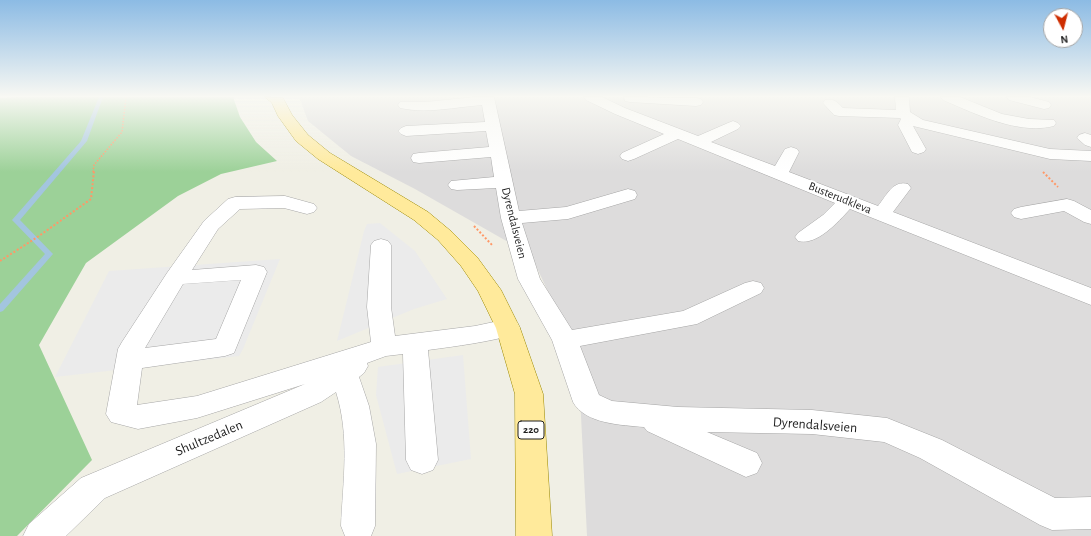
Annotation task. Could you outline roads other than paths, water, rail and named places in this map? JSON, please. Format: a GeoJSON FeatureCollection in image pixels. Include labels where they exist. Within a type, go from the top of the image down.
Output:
{"type":"FeatureCollection","features":[{"type":"Feature","properties":{"kind":"main road","name":"220"},"geometry":{"type":"LineString","coordinates":[[290,122],[302,138],[331,161],[421,216],[445,236],[469,262],[489,290],[508,328],[529,394],[534,536]]}},
{"type":"Feature","properties":{"kind":"street","name":"Dyrendalsveien"},"geometry":{"type":"LineString","coordinates":[[493,122],[511,218],[529,279],[565,340],[587,402],[608,412],[678,419],[812,422],[886,430],[930,449],[1052,514],[1091,512]]}},
{"type":"Feature","properties":{"kind":"street","name":"Busterudkleva"},"geometry":{"type":"LineString","coordinates":[[658,122],[677,134],[1091,297]]}},
{"type":"Feature","properties":{"kind":"street"},"geometry":{"type":"LineString","coordinates":[[905,122],[905,125],[918,149]]}},
{"type":"Feature","properties":{"kind":"street"},"geometry":{"type":"LineString","coordinates":[[916,122],[972,133],[1050,154],[1091,156]]}},
{"type":"Feature","properties":{"kind":"street"},"geometry":{"type":"LineString","coordinates":[[1023,122],[1049,123]]}},
{"type":"Feature","properties":{"kind":"street"},"geometry":{"type":"LineString","coordinates":[[406,131],[449,125],[496,139]]}},
{"type":"Feature","properties":{"kind":"street"},"geometry":{"type":"LineString","coordinates":[[698,142],[733,126]]}},
{"type":"Feature","properties":{"kind":"street"},"geometry":{"type":"LineString","coordinates":[[628,156],[677,134]]}},
{"type":"Feature","properties":{"kind":"street"},"geometry":{"type":"LineString","coordinates":[[419,158],[496,139]]}},
{"type":"Feature","properties":{"kind":"street"},"geometry":{"type":"LineString","coordinates":[[779,174],[791,152]]}},
{"type":"Feature","properties":{"kind":"street"},"geometry":{"type":"LineString","coordinates":[[457,186],[504,182]]}},
{"type":"Feature","properties":{"kind":"street"},"geometry":{"type":"LineString","coordinates":[[881,215],[902,188]]}},
{"type":"Feature","properties":{"kind":"street"},"geometry":{"type":"LineString","coordinates":[[511,218],[568,213],[628,195]]}},
{"type":"Feature","properties":{"kind":"street"},"geometry":{"type":"LineString","coordinates":[[805,237],[830,219],[847,201]]}},
{"type":"Feature","properties":{"kind":"street"},"geometry":{"type":"LineString","coordinates":[[307,208],[285,202],[235,203],[211,225],[175,278],[131,349],[121,414],[138,417],[197,406],[282,381],[384,347],[475,336],[508,328]]}},
{"type":"Feature","properties":{"kind":"street"},"geometry":{"type":"LineString","coordinates":[[1021,213],[1078,205],[1091,218]]}},
{"type":"Feature","properties":{"kind":"street"},"geometry":{"type":"LineString","coordinates":[[382,245],[379,307],[384,347]]}},
{"type":"Feature","properties":{"kind":"street"},"geometry":{"type":"LineString","coordinates":[[129,360],[225,347],[256,272],[175,278]]}},
{"type":"Feature","properties":{"kind":"street"},"geometry":{"type":"LineString","coordinates":[[565,340],[688,318],[753,288]]}},
{"type":"Feature","properties":{"kind":"street"},"geometry":{"type":"LineString","coordinates":[[415,343],[422,460]]}},
{"type":"Feature","properties":{"kind":"street","name":"Shultzedalen"},"geometry":{"type":"LineString","coordinates":[[41,536],[93,488],[311,394],[384,347]]}},
{"type":"Feature","properties":{"kind":"street"},"geometry":{"type":"LineString","coordinates":[[344,373],[355,406],[361,444],[358,526]]}},
{"type":"Feature","properties":{"kind":"street"},"geometry":{"type":"LineString","coordinates":[[641,415],[746,463]]}},
{"type":"Feature","properties":{"kind":"waterway"},"geometry":{"type":"LineString","coordinates":[[0,309],[49,254],[16,220],[84,141],[91,122]]}}]}
